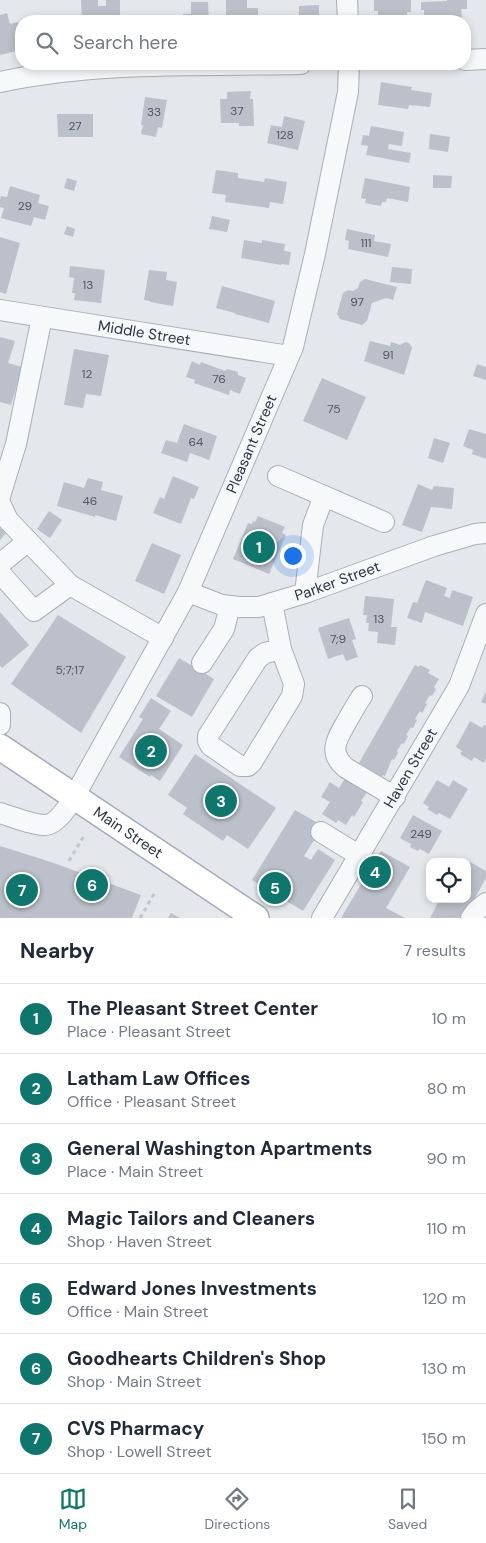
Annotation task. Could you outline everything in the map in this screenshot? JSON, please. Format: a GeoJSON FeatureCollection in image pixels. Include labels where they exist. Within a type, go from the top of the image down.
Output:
{"type":"FeatureCollection","features":[{"type":"Feature","properties":{"kind":"main road","name":"Main Street"},"geometry":{"type":"LineString","coordinates":[[0,747],[256,918]]}},
{"type":"Feature","properties":{"kind":"street"},"geometry":{"type":"LineString","coordinates":[[347,0],[348,15]]}},
{"type":"Feature","properties":{"kind":"street"},"geometry":{"type":"LineString","coordinates":[[471,60],[486,59]]}},
{"type":"Feature","properties":{"kind":"street"},"geometry":{"type":"LineString","coordinates":[[0,82],[40,74],[76,70]]}},
{"type":"Feature","properties":{"kind":"street","name":"Pleasant Street"},"geometry":{"type":"LineString","coordinates":[[0,813],[40,825],[49,825],[59,818],[74,797],[188,592],[296,337],[349,87],[349,70]]}},
{"type":"Feature","properties":{"kind":"street","name":"Middle Street"},"geometry":{"type":"LineString","coordinates":[[0,310],[289,356]]}},
{"type":"Feature","properties":{"kind":"street"},"geometry":{"type":"LineString","coordinates":[[0,496],[16,444],[42,317]]}},
{"type":"Feature","properties":{"kind":"street"},"geometry":{"type":"LineString","coordinates":[[278,476],[384,522]]}},
{"type":"Feature","properties":{"kind":"street"},"geometry":{"type":"LineString","coordinates":[[305,593],[313,525],[324,496]]}},
{"type":"Feature","properties":{"kind":"street"},"geometry":{"type":"LineString","coordinates":[[0,503],[8,520],[70,585],[163,638]]}},
{"type":"Feature","properties":{"kind":"street","name":"Parker Street"},"geometry":{"type":"LineString","coordinates":[[188,592],[214,602],[252,608],[305,593],[434,546],[475,534],[486,533]]}},
{"type":"Feature","properties":{"kind":"street"},"geometry":{"type":"LineString","coordinates":[[0,564],[28,541]]}},
{"type":"Feature","properties":{"kind":"street"},"geometry":{"type":"LineString","coordinates":[[0,573],[34,611],[70,585]]}},
{"type":"Feature","properties":{"kind":"street"},"geometry":{"type":"LineString","coordinates":[[272,603],[281,648],[294,684],[293,694],[252,762],[248,766],[240,766],[211,746],[208,736],[258,658],[281,648]]}},
{"type":"Feature","properties":{"kind":"street"},"geometry":{"type":"LineString","coordinates":[[202,663],[224,629],[230,606]]}},
{"type":"Feature","properties":{"kind":"street","name":"Haven Street"},"geometry":{"type":"LineString","coordinates":[[322,918],[459,686],[486,614]]}},
{"type":"Feature","properties":{"kind":"street"},"geometry":{"type":"LineString","coordinates":[[362,696],[336,740],[336,753],[339,762],[346,768],[395,796]]}},
{"type":"Feature","properties":{"kind":"street"},"geometry":{"type":"LineString","coordinates":[[0,713],[0,725]]}},
{"type":"Feature","properties":{"kind":"street"},"geometry":{"type":"LineString","coordinates":[[321,832],[360,856]]}},
{"type":"Feature","properties":{"kind":"street"},"geometry":{"type":"LineString","coordinates":[[471,918],[486,903]]}},
{"type":"Feature","properties":{"kind":"path"},"geometry":{"type":"LineString","coordinates":[[69,861],[84,836]]}},
{"type":"Feature","properties":{"kind":"path"},"geometry":{"type":"LineString","coordinates":[[140,918],[154,894]]}},
{"type":"Feature","properties":{"kind":"building"},"geometry":{"type":"Polygon","coordinates":[[[81,0],[98,0],[98,6],[106,6],[106,0],[120,0],[120,15],[82,15],[81,0]]]}},
{"type":"Feature","properties":{"kind":"building"},"geometry":{"type":"Polygon","coordinates":[[[226,0],[247,0],[247,8],[258,8],[258,15],[226,15],[226,0]]]}},
{"type":"Feature","properties":{"kind":"building"},"geometry":{"type":"Polygon","coordinates":[[[374,0],[411,0],[411,12],[407,12],[407,15],[378,15],[378,11],[374,11],[374,0]]]}},
{"type":"Feature","properties":{"kind":"building"},"geometry":{"type":"Polygon","coordinates":[[[467,0],[467,9],[461,9],[462,15],[424,15],[424,10],[421,10],[421,2],[467,0]]]}},
{"type":"Feature","properties":{"kind":"building"},"geometry":{"type":"Polygon","coordinates":[[[191,2],[208,2],[209,15],[183,15],[191,14],[191,2]]]}},
{"type":"Feature","properties":{"kind":"building"},"geometry":{"type":"Polygon","coordinates":[[[319,5],[319,15],[299,15],[299,6],[319,5]]]}},
{"type":"Feature","properties":{"kind":"building"},"geometry":{"type":"Polygon","coordinates":[[[7,13],[10,24],[15,23],[15,51],[0,55],[0,15],[7,13]]]}},
{"type":"Feature","properties":{"kind":"building"},"geometry":{"type":"Polygon","coordinates":[[[381,82],[412,87],[411,90],[432,93],[430,107],[409,105],[408,109],[378,105],[381,82]]]}},
{"type":"Feature","properties":{"kind":"building"},"geometry":{"type":"Polygon","coordinates":[[[251,91],[250,99],[253,99],[254,126],[239,126],[239,123],[221,123],[220,99],[227,99],[227,92],[251,91]]]}},
{"type":"Feature","properties":{"kind":"building"},"geometry":{"type":"Polygon","coordinates":[[[145,97],[167,100],[162,128],[158,127],[156,137],[141,134],[145,97]]]}},
{"type":"Feature","properties":{"kind":"building"},"geometry":{"type":"Polygon","coordinates":[[[57,114],[93,114],[93,137],[58,137],[57,114]]]}},
{"type":"Feature","properties":{"kind":"building"},"geometry":{"type":"Polygon","coordinates":[[[284,116],[305,121],[298,150],[267,143],[271,125],[282,127],[284,116]]]}},
{"type":"Feature","properties":{"kind":"building"},"geometry":{"type":"Polygon","coordinates":[[[371,126],[404,132],[402,146],[389,144],[388,149],[411,153],[409,163],[366,155],[368,146],[361,145],[363,135],[369,136],[371,126]]]}},
{"type":"Feature","properties":{"kind":"building"},"geometry":{"type":"Polygon","coordinates":[[[430,134],[450,137],[448,152],[429,149],[430,134]]]}},
{"type":"Feature","properties":{"kind":"building"},"geometry":{"type":"Polygon","coordinates":[[[216,170],[238,173],[238,178],[264,182],[265,178],[287,182],[283,204],[270,202],[269,208],[225,202],[226,195],[212,193],[216,170]]]}},
{"type":"Feature","properties":{"kind":"building"},"geometry":{"type":"Polygon","coordinates":[[[433,175],[452,176],[451,188],[433,188],[433,175]]]}},
{"type":"Feature","properties":{"kind":"building"},"geometry":{"type":"Polygon","coordinates":[[[67,178],[77,181],[74,191],[64,188],[67,178]]]}},
{"type":"Feature","properties":{"kind":"building"},"geometry":{"type":"Polygon","coordinates":[[[365,178],[410,187],[408,202],[387,198],[386,202],[382,202],[381,206],[365,203],[366,199],[361,198],[365,178]]]}},
{"type":"Feature","properties":{"kind":"building"},"geometry":{"type":"Polygon","coordinates":[[[10,186],[40,195],[38,203],[49,206],[45,220],[34,217],[31,226],[1,218],[4,208],[0,207],[1,196],[7,197],[10,186]]]}},
{"type":"Feature","properties":{"kind":"building"},"geometry":{"type":"Polygon","coordinates":[[[212,216],[230,220],[227,232],[209,229],[212,216]]]}},
{"type":"Feature","properties":{"kind":"building"},"geometry":{"type":"Polygon","coordinates":[[[67,226],[75,229],[73,237],[64,234],[67,226]]]}},
{"type":"Feature","properties":{"kind":"building"},"geometry":{"type":"Polygon","coordinates":[[[347,229],[375,235],[374,241],[391,244],[388,257],[348,249],[349,241],[345,240],[347,229]]]}},
{"type":"Feature","properties":{"kind":"building"},"geometry":{"type":"Polygon","coordinates":[[[0,237],[20,243],[6,294],[0,292],[0,237]]]}},
{"type":"Feature","properties":{"kind":"building"},"geometry":{"type":"Polygon","coordinates":[[[244,240],[262,243],[262,240],[285,244],[284,251],[291,252],[289,265],[241,258],[244,240]]]}},
{"type":"Feature","properties":{"kind":"building"},"geometry":{"type":"Polygon","coordinates":[[[70,266],[105,270],[101,303],[74,300],[75,293],[72,293],[74,278],[69,277],[70,266]]]}},
{"type":"Feature","properties":{"kind":"building"},"geometry":{"type":"Polygon","coordinates":[[[392,267],[412,269],[411,284],[390,282],[392,267]]]}},
{"type":"Feature","properties":{"kind":"building"},"geometry":{"type":"Polygon","coordinates":[[[149,270],[167,272],[166,280],[177,282],[173,306],[144,300],[149,270]]]}},
{"type":"Feature","properties":{"kind":"building"},"geometry":{"type":"Polygon","coordinates":[[[365,279],[397,287],[393,300],[386,298],[372,303],[367,321],[362,325],[340,319],[337,314],[343,293],[358,288],[360,282],[365,279]]]}},
{"type":"Feature","properties":{"kind":"building"},"geometry":{"type":"Polygon","coordinates":[[[222,286],[275,301],[269,323],[216,308],[222,286]]]}},
{"type":"Feature","properties":{"kind":"building"},"geometry":{"type":"Polygon","coordinates":[[[0,337],[15,341],[8,363],[22,367],[11,405],[0,402],[0,337]]]}},
{"type":"Feature","properties":{"kind":"building"},"geometry":{"type":"Polygon","coordinates":[[[370,341],[390,346],[391,342],[400,345],[405,342],[409,343],[412,348],[404,375],[364,361],[370,341]]]}},
{"type":"Feature","properties":{"kind":"building"},"geometry":{"type":"Polygon","coordinates":[[[74,349],[109,355],[101,396],[86,394],[83,408],[64,405],[74,349]]]}},
{"type":"Feature","properties":{"kind":"building"},"geometry":{"type":"Polygon","coordinates":[[[192,361],[200,365],[201,362],[225,371],[227,369],[238,372],[238,375],[246,378],[240,394],[230,390],[229,395],[194,383],[195,380],[186,377],[192,361]]]}},
{"type":"Feature","properties":{"kind":"building"},"geometry":{"type":"Polygon","coordinates":[[[477,364],[486,367],[486,380],[473,376],[477,364]]]}},
{"type":"Feature","properties":{"kind":"building"},"geometry":{"type":"Polygon","coordinates":[[[322,378],[366,397],[347,440],[303,421],[322,378]]]}},
{"type":"Feature","properties":{"kind":"building"},"geometry":{"type":"Polygon","coordinates":[[[184,424],[217,436],[209,460],[190,453],[187,462],[161,453],[166,440],[177,443],[184,424]]]}},
{"type":"Feature","properties":{"kind":"building"},"geometry":{"type":"Polygon","coordinates":[[[469,429],[486,434],[486,459],[472,454],[473,450],[463,446],[469,429]]]}},
{"type":"Feature","properties":{"kind":"building"},"geometry":{"type":"Polygon","coordinates":[[[434,438],[450,443],[443,463],[428,458],[434,438]]]}},
{"type":"Feature","properties":{"kind":"building"},"geometry":{"type":"Polygon","coordinates":[[[173,476],[199,487],[194,499],[191,498],[181,524],[153,513],[160,497],[164,499],[173,476]]]}},
{"type":"Feature","properties":{"kind":"building"},"geometry":{"type":"Polygon","coordinates":[[[88,478],[103,482],[101,490],[123,496],[116,521],[57,506],[64,482],[84,488],[88,478]]]}},
{"type":"Feature","properties":{"kind":"building"},"geometry":{"type":"Polygon","coordinates":[[[418,484],[432,490],[434,486],[454,488],[452,509],[431,507],[422,532],[402,525],[418,484]]]}},
{"type":"Feature","properties":{"kind":"building"},"geometry":{"type":"Polygon","coordinates":[[[49,511],[62,520],[50,538],[37,529],[49,511]]]}},
{"type":"Feature","properties":{"kind":"building"},"geometry":{"type":"Polygon","coordinates":[[[258,516],[285,527],[282,533],[286,535],[269,574],[233,559],[248,523],[252,524],[253,521],[255,522],[258,516]]]}},
{"type":"Feature","properties":{"kind":"building"},"geometry":{"type":"Polygon","coordinates":[[[0,528],[6,533],[0,540],[0,528]]]}},
{"type":"Feature","properties":{"kind":"building"},"geometry":{"type":"Polygon","coordinates":[[[152,543],[181,555],[164,594],[135,581],[152,543]]]}},
{"type":"Feature","properties":{"kind":"building"},"geometry":{"type":"Polygon","coordinates":[[[426,580],[447,588],[444,596],[450,598],[452,590],[473,597],[463,626],[425,612],[422,623],[407,618],[413,602],[417,603],[426,580]]]}},
{"type":"Feature","properties":{"kind":"building"},"geometry":{"type":"Polygon","coordinates":[[[365,596],[394,599],[391,627],[397,627],[395,645],[377,643],[378,632],[368,631],[367,615],[363,615],[365,596]]]}},
{"type":"Feature","properties":{"kind":"building"},"geometry":{"type":"Polygon","coordinates":[[[0,612],[29,645],[2,668],[0,666],[0,612]]]}},
{"type":"Feature","properties":{"kind":"building"},"geometry":{"type":"Polygon","coordinates":[[[58,615],[126,657],[81,733],[11,684],[58,615]]]}},
{"type":"Feature","properties":{"kind":"building"},"geometry":{"type":"Polygon","coordinates":[[[349,618],[356,639],[352,640],[358,657],[346,661],[343,654],[328,659],[318,628],[349,618]]]}},
{"type":"Feature","properties":{"kind":"building"},"geometry":{"type":"Polygon","coordinates":[[[179,658],[214,679],[192,717],[156,696],[179,658]]]}},
{"type":"Feature","properties":{"kind":"building"},"geometry":{"type":"Polygon","coordinates":[[[415,665],[419,667],[420,665],[430,670],[428,673],[439,679],[434,687],[436,689],[432,696],[430,695],[422,713],[420,711],[415,719],[417,720],[413,728],[411,727],[406,735],[408,736],[404,744],[402,743],[394,760],[392,759],[385,776],[383,775],[382,777],[359,763],[415,665]]]}},
{"type":"Feature","properties":{"kind":"building"},"geometry":{"type":"Polygon","coordinates":[[[486,691],[486,704],[481,702],[486,691]]]}},
{"type":"Feature","properties":{"kind":"building"},"geometry":{"type":"Polygon","coordinates":[[[151,698],[171,711],[159,729],[183,745],[160,781],[151,775],[150,777],[119,757],[143,719],[139,717],[151,698]]]}},
{"type":"Feature","properties":{"kind":"building"},"geometry":{"type":"Polygon","coordinates":[[[470,721],[482,728],[484,725],[486,726],[486,758],[484,763],[474,757],[472,761],[460,754],[462,751],[456,747],[470,721]]]}},
{"type":"Feature","properties":{"kind":"building"},"geometry":{"type":"Polygon","coordinates":[[[195,754],[276,808],[248,849],[227,835],[223,841],[183,814],[187,808],[168,795],[195,754]]]}},
{"type":"Feature","properties":{"kind":"building"},"geometry":{"type":"Polygon","coordinates":[[[345,778],[367,792],[354,817],[352,815],[346,825],[338,820],[336,823],[322,814],[330,802],[321,797],[330,782],[339,788],[345,778]]]}},
{"type":"Feature","properties":{"kind":"building"},"geometry":{"type":"Polygon","coordinates":[[[437,780],[449,787],[453,780],[468,789],[450,819],[439,813],[437,815],[427,809],[429,807],[423,803],[437,780]]]}},
{"type":"Feature","properties":{"kind":"building"},"geometry":{"type":"Polygon","coordinates":[[[295,810],[323,826],[304,856],[311,860],[318,849],[335,860],[303,911],[252,880],[295,810]]]}},
{"type":"Feature","properties":{"kind":"building"},"geometry":{"type":"Polygon","coordinates":[[[413,815],[442,831],[429,854],[420,849],[418,851],[410,847],[411,844],[400,838],[413,815]]]}},
{"type":"Feature","properties":{"kind":"building"},"geometry":{"type":"Polygon","coordinates":[[[0,846],[51,862],[141,895],[132,918],[0,918],[0,846]]]}},
{"type":"Feature","properties":{"kind":"building"},"geometry":{"type":"Polygon","coordinates":[[[381,851],[410,867],[386,908],[405,918],[341,918],[381,851]]]}},
{"type":"Feature","properties":{"kind":"building"},"geometry":{"type":"Polygon","coordinates":[[[471,863],[486,871],[486,878],[464,918],[430,918],[438,903],[471,903],[471,863]]]}},
{"type":"Feature","properties":{"kind":"building"},"geometry":{"type":"Polygon","coordinates":[[[171,913],[180,918],[168,918],[171,913]]]}},
{"type":"Feature","properties":{"kind":"place","name":"The Pleasant Street Center"},"geometry":{"type":"Point","coordinates":[259,547]}},
{"type":"Feature","properties":{"kind":"place","name":"Latham Law Offices"},"geometry":{"type":"Point","coordinates":[151,751]}},
{"type":"Feature","properties":{"kind":"place","name":"General Washington Apartments"},"geometry":{"type":"Point","coordinates":[221,801]}},
{"type":"Feature","properties":{"kind":"place","name":"Magic Tailors and Cleaners"},"geometry":{"type":"Point","coordinates":[375,872]}},
{"type":"Feature","properties":{"kind":"place","name":"Goodhearts Children's Shop"},"geometry":{"type":"Point","coordinates":[92,885]}},
{"type":"Feature","properties":{"kind":"place","name":"Edward Jones Investments"},"geometry":{"type":"Point","coordinates":[275,888]}},
{"type":"Feature","properties":{"kind":"place","name":"CVS Pharmacy"},"geometry":{"type":"Point","coordinates":[22,890]}}]}
